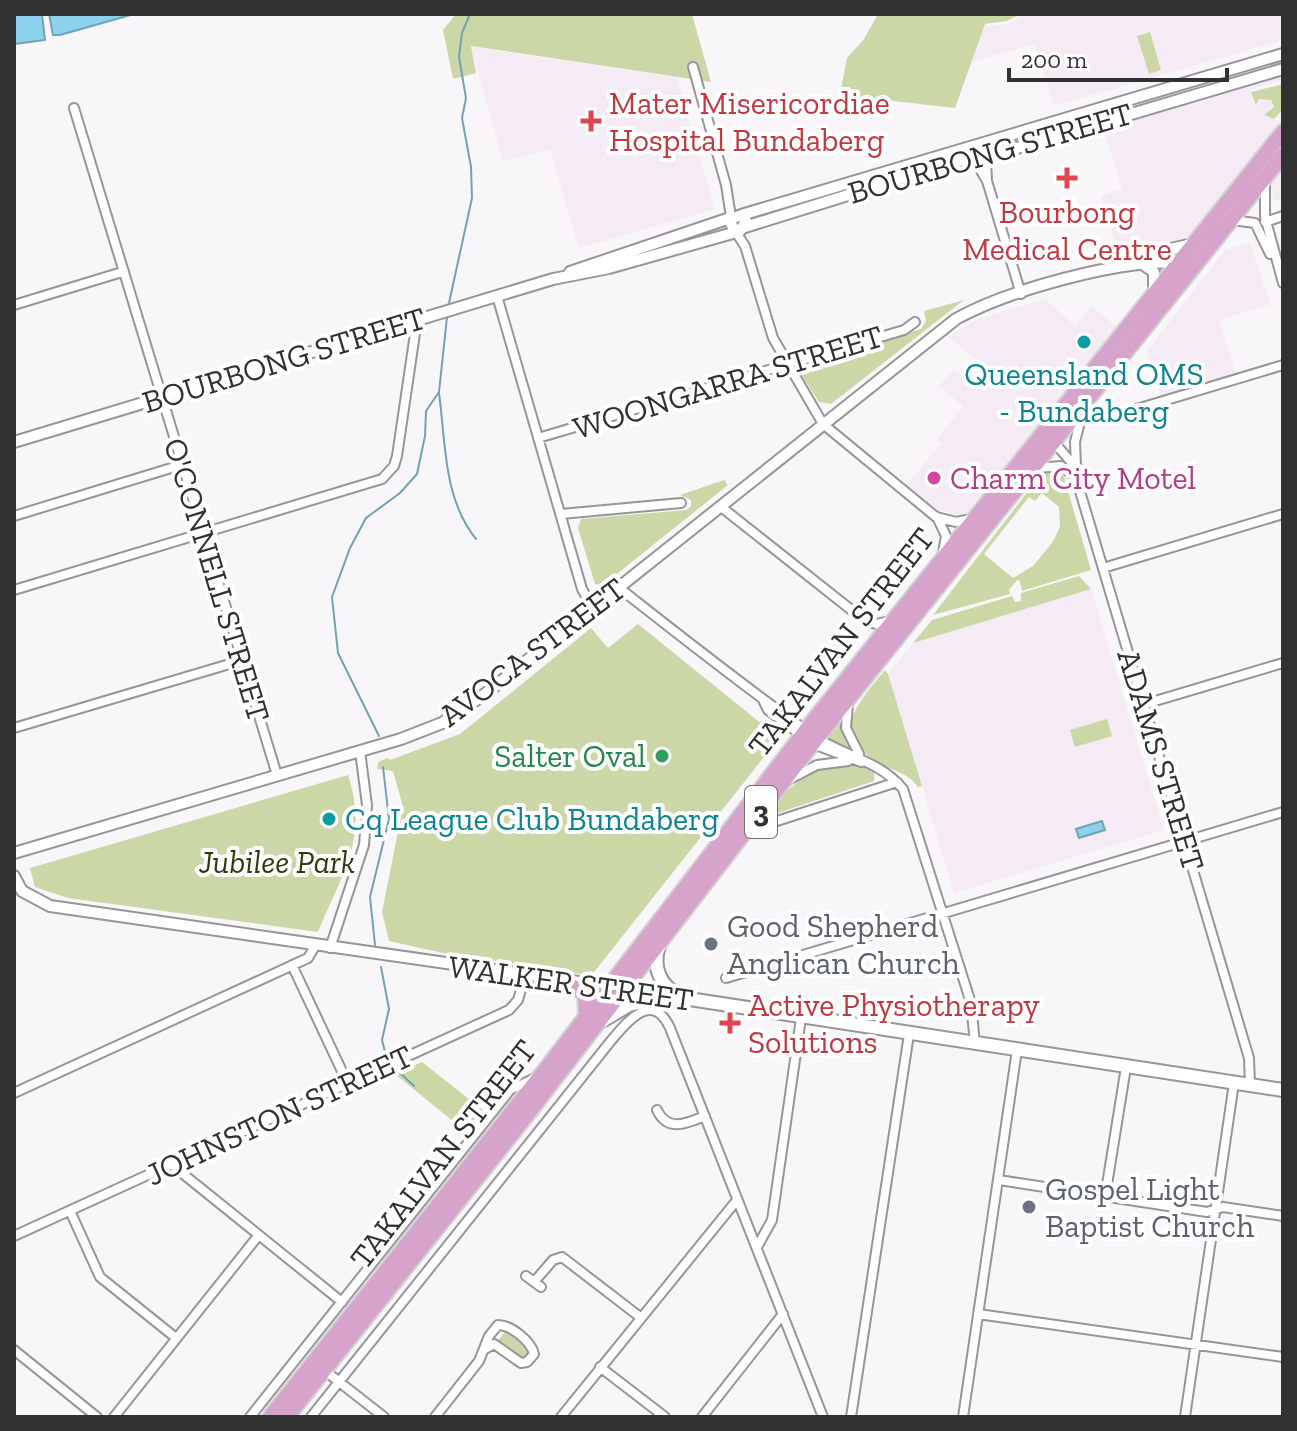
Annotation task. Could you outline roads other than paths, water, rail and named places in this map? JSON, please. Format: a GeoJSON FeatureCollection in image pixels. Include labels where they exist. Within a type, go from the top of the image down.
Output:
{"type":"FeatureCollection","features":[{"type":"Feature","properties":{"kind":"highway","name":"TAKALVAN STREET"},"geometry":{"type":"LineString","coordinates":[[276,1416],[414,1258],[591,1022],[608,986],[809,737],[895,618],[976,517],[1087,400],[1283,132]]}},
{"type":"Feature","properties":{"kind":"highway","name":"TAKALVAN STREET"},"geometry":{"type":"LineString","coordinates":[[1198,250],[1231,220],[1283,155]]}},
{"type":"Feature","properties":{"kind":"highway"},"geometry":{"type":"LineString","coordinates":[[1178,263],[1193,262],[1198,250]]}},
{"type":"Feature","properties":{"kind":"highway","name":"TAKALVAN STREET"},"geometry":{"type":"LineString","coordinates":[[319,1366],[541,1075],[624,989],[780,787],[809,737],[854,692],[1028,474],[1049,438],[1178,263]]}},
{"type":"Feature","properties":{"kind":"highway"},"geometry":{"type":"LineString","coordinates":[[562,981],[585,993],[591,1022]]}},
{"type":"Feature","properties":{"kind":"main road"},"geometry":{"type":"LineString","coordinates":[[662,939],[656,958],[662,982],[674,994],[703,1003]]}},
{"type":"Feature","properties":{"kind":"main road","name":"WALKER STREET"},"geometry":{"type":"LineString","coordinates":[[624,989],[1283,1090]]}},
{"type":"Feature","properties":{"kind":"main road"},"geometry":{"type":"LineString","coordinates":[[591,1022],[637,1002],[680,999]]}},
{"type":"Feature","properties":{"kind":"street"},"geometry":{"type":"LineString","coordinates":[[1279,55],[1279,70]]}},
{"type":"Feature","properties":{"kind":"street","name":"BOURBONG STREET"},"geometry":{"type":"LineString","coordinates":[[605,264],[736,216],[1279,55]]}},
{"type":"Feature","properties":{"kind":"street"},"geometry":{"type":"LineString","coordinates":[[693,67],[736,216],[746,221],[740,229],[773,338],[786,364],[823,424],[936,517],[946,536],[941,561]]}},
{"type":"Feature","properties":{"kind":"street","name":"BOURBONG STREET"},"geometry":{"type":"LineString","coordinates":[[14,442],[553,279],[740,229],[961,161],[1279,70]]}},
{"type":"Feature","properties":{"kind":"street"},"geometry":{"type":"LineString","coordinates":[[1191,81],[1195,94]]}},
{"type":"Feature","properties":{"kind":"street"},"geometry":{"type":"LineString","coordinates":[[1105,107],[1109,120]]}},
{"type":"Feature","properties":{"kind":"street","name":"O'CONNELL STREET"},"geometry":{"type":"LineString","coordinates":[[74,108],[277,775]]}},
{"type":"Feature","properties":{"kind":"street"},"geometry":{"type":"LineString","coordinates":[[987,181],[986,161],[1004,143],[996,139]]}},
{"type":"Feature","properties":{"kind":"street"},"geometry":{"type":"LineString","coordinates":[[956,150],[951,157],[977,164],[987,181],[1021,294]]}},
{"type":"Feature","properties":{"kind":"street"},"geometry":{"type":"LineString","coordinates":[[1267,175],[1263,194],[1266,221],[1283,283]]}},
{"type":"Feature","properties":{"kind":"street"},"geometry":{"type":"LineString","coordinates":[[1260,229],[1266,221],[1280,217]]}},
{"type":"Feature","properties":{"kind":"street"},"geometry":{"type":"LineString","coordinates":[[1271,237],[1280,217]]}},
{"type":"Feature","properties":{"kind":"street"},"geometry":{"type":"LineString","coordinates":[[1231,220],[1248,219],[1260,229],[1278,264]]}},
{"type":"Feature","properties":{"kind":"street","name":"WOONGARRA STREET"},"geometry":{"type":"LineString","coordinates":[[1088,274],[1121,261],[1198,250]]}},
{"type":"Feature","properties":{"kind":"street"},"geometry":{"type":"LineString","coordinates":[[1135,263],[1149,265],[1154,272],[1152,296]]}},
{"type":"Feature","properties":{"kind":"street","name":"WOONGARRA STREET"},"geometry":{"type":"LineString","coordinates":[[823,424],[947,325],[981,307],[1135,263],[1178,263]]}},
{"type":"Feature","properties":{"kind":"street"},"geometry":{"type":"LineString","coordinates":[[14,305],[122,272]]}},
{"type":"Feature","properties":{"kind":"street"},"geometry":{"type":"LineString","coordinates":[[497,296],[582,589],[593,608]]}},
{"type":"Feature","properties":{"kind":"street"},"geometry":{"type":"LineString","coordinates":[[14,590],[382,479],[394,466],[397,456],[417,320]]}},
{"type":"Feature","properties":{"kind":"street","name":"WOONGARRA STREET"},"geometry":{"type":"LineString","coordinates":[[538,438],[904,330],[915,322]]}},
{"type":"Feature","properties":{"kind":"street"},"geometry":{"type":"LineString","coordinates":[[1110,417],[1283,365]]}},
{"type":"Feature","properties":{"kind":"street"},"geometry":{"type":"LineString","coordinates":[[1077,480],[1076,432],[1087,400]]}},
{"type":"Feature","properties":{"kind":"street","name":"AVOCA STREET"},"geometry":{"type":"LineString","coordinates":[[14,853],[419,734],[466,709],[823,424]]}},
{"type":"Feature","properties":{"kind":"street","name":"ADAMS STREET"},"geometry":{"type":"LineString","coordinates":[[1049,438],[1068,456],[1077,480],[1249,1058],[1250,1085]]}},
{"type":"Feature","properties":{"kind":"street"},"geometry":{"type":"LineString","coordinates":[[14,516],[181,465]]}},
{"type":"Feature","properties":{"kind":"street"},"geometry":{"type":"LineString","coordinates":[[1028,474],[1039,467],[1055,465],[1070,470],[1077,480]]}},
{"type":"Feature","properties":{"kind":"street"},"geometry":{"type":"LineString","coordinates":[[561,514],[681,503]]}},
{"type":"Feature","properties":{"kind":"street"},"geometry":{"type":"LineString","coordinates":[[720,506],[864,620],[883,624],[895,618]]}},
{"type":"Feature","properties":{"kind":"street"},"geometry":{"type":"LineString","coordinates":[[1103,568],[1283,514]]}},
{"type":"Feature","properties":{"kind":"street"},"geometry":{"type":"LineString","coordinates":[[936,517],[956,522],[976,517]]}},
{"type":"Feature","properties":{"kind":"street"},"geometry":{"type":"LineString","coordinates":[[618,587],[764,702],[768,710],[809,737],[877,767],[897,782],[910,805],[973,1014],[975,1044]]}},
{"type":"Feature","properties":{"kind":"street"},"geometry":{"type":"LineString","coordinates":[[864,620],[870,633],[869,651]]}},
{"type":"Feature","properties":{"kind":"street"},"geometry":{"type":"LineString","coordinates":[[14,728],[243,660]]}},
{"type":"Feature","properties":{"kind":"street"},"geometry":{"type":"LineString","coordinates":[[1145,704],[1283,663]]}},
{"type":"Feature","properties":{"kind":"street"},"geometry":{"type":"LineString","coordinates":[[854,692],[848,704],[846,728],[855,750],[866,762]]}},
{"type":"Feature","properties":{"kind":"street"},"geometry":{"type":"LineString","coordinates":[[330,948],[365,834],[367,805],[360,751]]}},
{"type":"Feature","properties":{"kind":"street"},"geometry":{"type":"LineString","coordinates":[[780,787],[817,765],[842,761],[866,762]]}},
{"type":"Feature","properties":{"kind":"street"},"geometry":{"type":"LineString","coordinates":[[777,821],[897,782]]}},
{"type":"Feature","properties":{"kind":"street"},"geometry":{"type":"LineString","coordinates":[[726,978],[1283,812]]}},
{"type":"Feature","properties":{"kind":"street","name":"WALKER STREET"},"geometry":{"type":"LineString","coordinates":[[14,876],[18,893],[50,906],[624,989]]}},
{"type":"Feature","properties":{"kind":"street"},"geometry":{"type":"LineString","coordinates":[[14,1093],[313,955],[315,946]]}},
{"type":"Feature","properties":{"kind":"street"},"geometry":{"type":"LineString","coordinates":[[292,965],[348,1084]]}},
{"type":"Feature","properties":{"kind":"street","name":"JOHNSTON STREET"},"geometry":{"type":"LineString","coordinates":[[14,1236],[512,1008],[518,1000],[525,976]]}},
{"type":"Feature","properties":{"kind":"street","name":"TAKALVAN STREET"},"geometry":{"type":"LineString","coordinates":[[311,1417],[634,1015],[647,1010],[660,1013],[668,1022],[705,1116]]}},
{"type":"Feature","properties":{"kind":"street"},"geometry":{"type":"LineString","coordinates":[[757,1247],[772,1220],[801,1018]]}},
{"type":"Feature","properties":{"kind":"street"},"geometry":{"type":"LineString","coordinates":[[851,1417],[909,1034]]}},
{"type":"Feature","properties":{"kind":"street"},"geometry":{"type":"LineString","coordinates":[[963,1417],[1017,1050]]}},
{"type":"Feature","properties":{"kind":"street"},"geometry":{"type":"LineString","coordinates":[[1105,1197],[1126,1067]]}},
{"type":"Feature","properties":{"kind":"street","name":"TAKALVAN STREET"},"geometry":{"type":"LineString","coordinates":[[250,1417],[510,1090],[541,1075]]}},
{"type":"Feature","properties":{"kind":"street"},"geometry":{"type":"LineString","coordinates":[[1185,1417],[1234,1083]]}},
{"type":"Feature","properties":{"kind":"street"},"geometry":{"type":"LineString","coordinates":[[657,1110],[660,1117],[676,1126],[705,1116],[823,1417]]}},
{"type":"Feature","properties":{"kind":"street"},"geometry":{"type":"LineString","coordinates":[[172,1165],[342,1302]]}},
{"type":"Feature","properties":{"kind":"street"},"geometry":{"type":"LineString","coordinates":[[999,1180],[1207,1212],[1216,1209],[1283,1216]]}},
{"type":"Feature","properties":{"kind":"street"},"geometry":{"type":"LineString","coordinates":[[561,1417],[737,1200]]}},
{"type":"Feature","properties":{"kind":"street"},"geometry":{"type":"LineString","coordinates":[[70,1211],[100,1277],[176,1338]]}},
{"type":"Feature","properties":{"kind":"street"},"geometry":{"type":"LineString","coordinates":[[114,1417],[258,1236]]}},
{"type":"Feature","properties":{"kind":"street"},"geometry":{"type":"LineString","coordinates":[[534,1282],[553,1260],[562,1257],[640,1317]]}},
{"type":"Feature","properties":{"kind":"street"},"geometry":{"type":"LineString","coordinates":[[414,1258],[417,1284]]}},
{"type":"Feature","properties":{"kind":"street"},"geometry":{"type":"LineString","coordinates":[[702,1417],[783,1314]]}},
{"type":"Feature","properties":{"kind":"street"},"geometry":{"type":"LineString","coordinates":[[978,1314],[1283,1357]]}},
{"type":"Feature","properties":{"kind":"street"},"geometry":{"type":"LineString","coordinates":[[435,1417],[479,1361],[491,1333],[502,1324],[530,1344],[534,1354],[524,1363],[497,1345],[485,1349]]}},
{"type":"Feature","properties":{"kind":"street"},"geometry":{"type":"LineString","coordinates":[[14,1350],[97,1417]]}},
{"type":"Feature","properties":{"kind":"street"},"geometry":{"type":"LineString","coordinates":[[319,1366],[384,1417]]}},
{"type":"Feature","properties":{"kind":"street"},"geometry":{"type":"LineString","coordinates":[[600,1367],[665,1417]]}},
{"type":"Feature","properties":{"kind":"street"},"geometry":{"type":"LineString","coordinates":[[276,1416],[277,1383]]}},
{"type":"Feature","properties":{"kind":"water"},"geometry":{"type":"Polygon","coordinates":[[[14,14],[42,14],[45,40],[14,44],[14,14]]]}},
{"type":"Feature","properties":{"kind":"water"},"geometry":{"type":"Polygon","coordinates":[[[49,14],[134,14],[53,35],[49,14]]]}},
{"type":"Feature","properties":{"kind":"water"},"geometry":{"type":"Polygon","coordinates":[[[1102,821],[1105,830],[1079,838],[1076,829],[1102,821]]]}},
{"type":"Feature","properties":{"kind":"waterway"},"geometry":{"type":"LineString","coordinates":[[449,303],[472,198],[471,167],[462,118],[466,98],[459,57],[462,33],[470,14]]}},
{"type":"Feature","properties":{"kind":"waterway"},"geometry":{"type":"LineString","coordinates":[[379,736],[338,653],[332,597],[350,548],[366,518],[400,493],[417,474],[425,436],[426,411],[439,392],[447,317]]}},
{"type":"Feature","properties":{"kind":"waterway"},"geometry":{"type":"LineString","coordinates":[[439,393],[452,488],[457,506],[476,539]]}},
{"type":"Feature","properties":{"kind":"waterway"},"geometry":{"type":"LineString","coordinates":[[375,945],[370,897],[389,819],[383,767]]}},
{"type":"Feature","properties":{"kind":"waterway"},"geometry":{"type":"LineString","coordinates":[[381,967],[389,1009],[382,1040],[385,1052]]}},
{"type":"Feature","properties":{"kind":"waterway"},"geometry":{"type":"LineString","coordinates":[[400,1073],[414,1086]]}},
{"type":"Feature","properties":{"kind":"place","name":"Mater Misericordiae Hospital Bundaberg"},"geometry":{"type":"Point","coordinates":[591,121]}},
{"type":"Feature","properties":{"kind":"place","name":"Bourbong Medical Centre"},"geometry":{"type":"Point","coordinates":[1067,178]}},
{"type":"Feature","properties":{"kind":"place","name":"Queensland OMS - Bundaberg"},"geometry":{"type":"Point","coordinates":[1084,342]}},
{"type":"Feature","properties":{"kind":"place","name":"Charm City Motel"},"geometry":{"type":"Point","coordinates":[934,478]}},
{"type":"Feature","properties":{"kind":"place","name":"Salter Oval"},"geometry":{"type":"Point","coordinates":[662,756]}},
{"type":"Feature","properties":{"kind":"place","name":"Cq League Club Bundaberg"},"geometry":{"type":"Point","coordinates":[329,819]}},
{"type":"Feature","properties":{"kind":"place","name":"Good Shepherd Anglican Church"},"geometry":{"type":"Point","coordinates":[711,944]}},
{"type":"Feature","properties":{"kind":"place","name":"Active Physiotherapy Solutions"},"geometry":{"type":"Point","coordinates":[730,1023]}},
{"type":"Feature","properties":{"kind":"place","name":"Gospel Light Baptist Church"},"geometry":{"type":"Point","coordinates":[1029,1207]}},
{"type":"Feature","properties":{"kind":"park label","name":"Jubilee Park"},"geometry":{"type":"Point","coordinates":[277,862]}}]}
